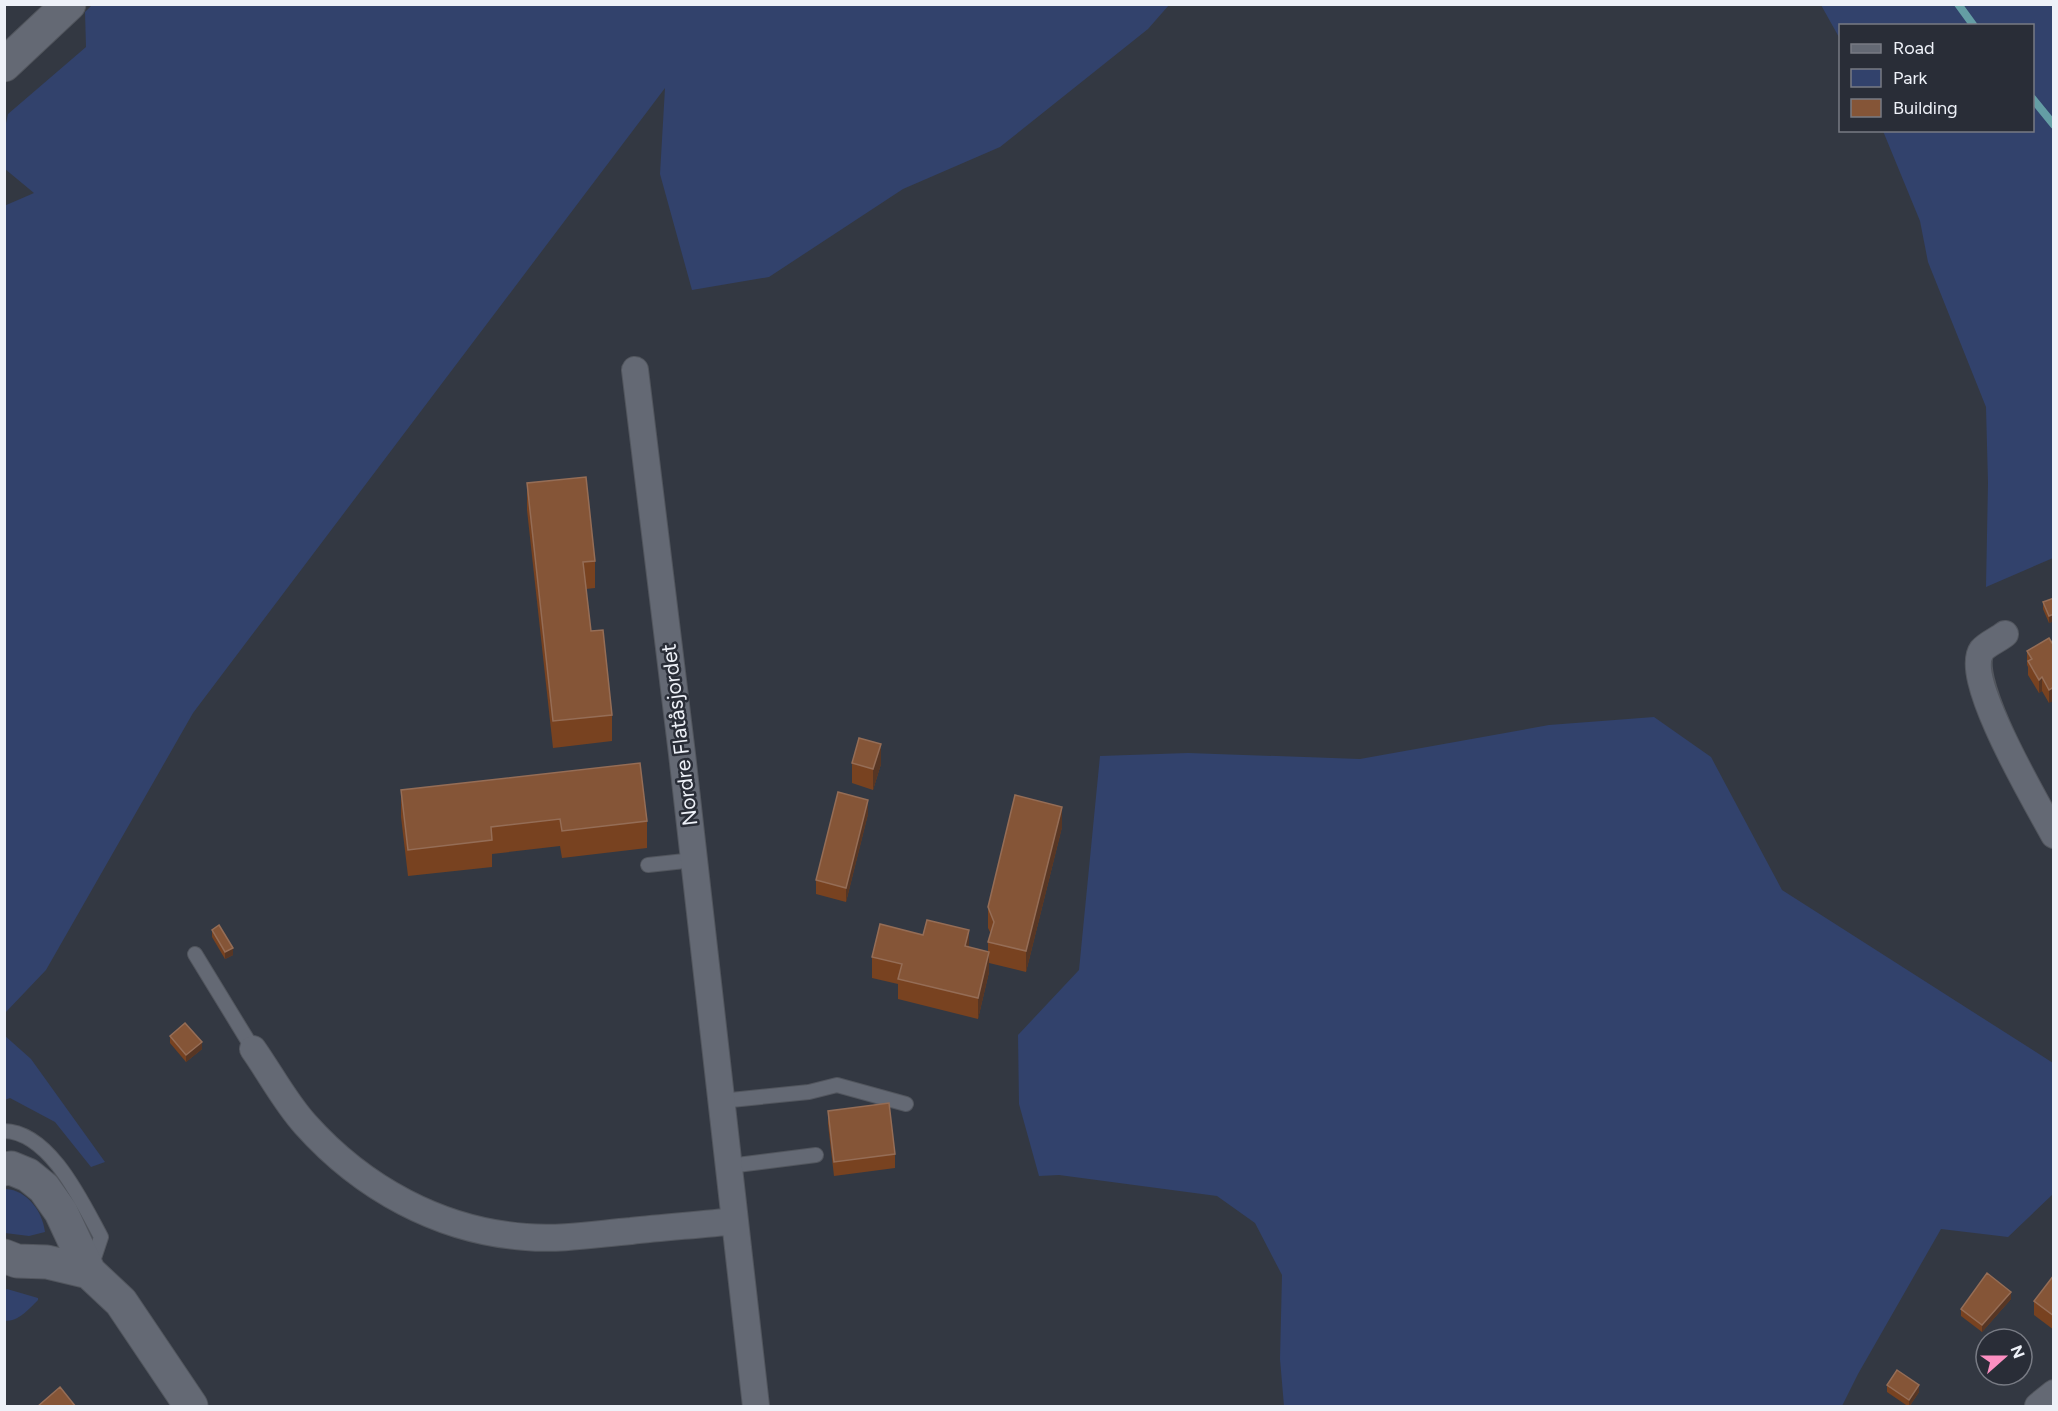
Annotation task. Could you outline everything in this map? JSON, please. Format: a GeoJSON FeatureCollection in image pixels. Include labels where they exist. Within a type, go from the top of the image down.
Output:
{"type":"FeatureCollection","features":[{"type":"Feature","properties":{"kind":"street"},"geometry":{"type":"LineString","coordinates":[[4,65],[69,4]]}},
{"type":"Feature","properties":{"kind":"street","name":"Nordre Flatåsjordet"},"geometry":{"type":"LineString","coordinates":[[635,370],[694,860],[756,1407]]}},
{"type":"Feature","properties":{"kind":"street"},"geometry":{"type":"LineString","coordinates":[[2005,634],[1982,650],[1978,663],[1981,686],[1991,713],[2054,835]]}},
{"type":"Feature","properties":{"kind":"street"},"geometry":{"type":"LineString","coordinates":[[253,1049],[304,1123],[349,1166],[393,1198],[435,1216],[481,1231],[527,1238],[578,1237],[735,1221]]}},
{"type":"Feature","properties":{"kind":"street"},"geometry":{"type":"LineString","coordinates":[[4,1169],[11,1168],[28,1175],[44,1188],[61,1212],[89,1272],[121,1302],[191,1407]]}},
{"type":"Feature","properties":{"kind":"street"},"geometry":{"type":"LineString","coordinates":[[4,1256],[17,1260],[47,1262],[89,1272]]}},
{"type":"Feature","properties":{"kind":"street"},"geometry":{"type":"LineString","coordinates":[[2038,1407],[2054,1393]]}},
{"type":"Feature","properties":{"kind":"lane"},"geometry":{"type":"LineString","coordinates":[[648,865],[694,860]]}},
{"type":"Feature","properties":{"kind":"lane"},"geometry":{"type":"LineString","coordinates":[[195,954],[253,1049]]}},
{"type":"Feature","properties":{"kind":"lane"},"geometry":{"type":"LineString","coordinates":[[722,1101],[809,1092],[837,1085],[906,1104]]}},
{"type":"Feature","properties":{"kind":"lane"},"geometry":{"type":"LineString","coordinates":[[4,1131],[29,1137],[48,1153],[82,1203],[100,1237],[89,1272]]}},
{"type":"Feature","properties":{"kind":"lane"},"geometry":{"type":"LineString","coordinates":[[729,1166],[816,1155]]}},
{"type":"Feature","properties":{"kind":"green space"},"geometry":{"type":"Polygon","coordinates":[[[92,5],[1169,5],[1148,29],[1000,147],[903,189],[769,277],[692,290],[660,174],[665,88],[193,713],[46,970],[5,1013],[4,206],[34,193],[5,169],[5,128],[8,114],[86,47],[85,12],[92,5]]]}},
{"type":"Feature","properties":{"kind":"green space"},"geometry":{"type":"Polygon","coordinates":[[[1821,5],[2053,5],[2053,558],[1986,587],[1988,483],[1986,407],[1928,262],[1920,221],[1883,132],[2034,132],[2034,24],[1839,24],[1839,37],[1821,5]]]}},
{"type":"Feature","properties":{"kind":"green space"},"geometry":{"type":"Polygon","coordinates":[[[1654,717],[1711,757],[1782,890],[2053,1063],[2053,1194],[2008,1237],[1941,1229],[1842,1406],[1284,1406],[1280,1359],[1282,1275],[1255,1223],[1217,1196],[1059,1175],[1039,1176],[1019,1104],[1018,1035],[1079,970],[1100,756],[1188,753],[1360,759],[1549,725],[1654,717]]]}},
{"type":"Feature","properties":{"kind":"green space"},"geometry":{"type":"Polygon","coordinates":[[[4,1035],[31,1059],[105,1162],[91,1167],[55,1122],[10,1098],[5,1100],[4,1035]]]}},
{"type":"Feature","properties":{"kind":"green space"},"geometry":{"type":"Polygon","coordinates":[[[4,1190],[21,1193],[33,1203],[44,1224],[45,1232],[29,1236],[5,1233],[4,1190]]]}},
{"type":"Feature","properties":{"kind":"green space"},"geometry":{"type":"Polygon","coordinates":[[[5,1290],[38,1298],[38,1300],[19,1317],[5,1321],[5,1290]]]}},
{"type":"Feature","properties":{"kind":"building"},"geometry":{"type":"Polygon","coordinates":[[[586,477],[595,561],[583,562],[591,631],[603,630],[612,715],[553,721],[527,483],[586,477]]]}},
{"type":"Feature","properties":{"kind":"building"},"geometry":{"type":"Polygon","coordinates":[[[2054,598],[2054,614],[2049,616],[2043,602],[2054,598]]]}},
{"type":"Feature","properties":{"kind":"building"},"geometry":{"type":"Polygon","coordinates":[[[2049,638],[2054,646],[2054,687],[2049,690],[2042,677],[2039,680],[2028,661],[2032,659],[2027,651],[2049,638]]]}},
{"type":"Feature","properties":{"kind":"building"},"geometry":{"type":"Polygon","coordinates":[[[859,738],[881,744],[873,769],[852,763],[859,738]]]}},
{"type":"Feature","properties":{"kind":"building"},"geometry":{"type":"Polygon","coordinates":[[[640,763],[647,821],[562,831],[560,819],[491,827],[492,840],[408,850],[401,790],[640,763]]]}},
{"type":"Feature","properties":{"kind":"building"},"geometry":{"type":"Polygon","coordinates":[[[838,792],[868,800],[846,888],[816,880],[838,792]]]}},
{"type":"Feature","properties":{"kind":"building"},"geometry":{"type":"Polygon","coordinates":[[[1015,795],[1062,807],[1026,951],[988,942],[994,922],[988,907],[1015,795]]]}},
{"type":"Feature","properties":{"kind":"building"},"geometry":{"type":"Polygon","coordinates":[[[927,920],[969,930],[965,946],[989,952],[978,998],[898,979],[902,964],[872,957],[880,924],[923,935],[927,920]]]}},
{"type":"Feature","properties":{"kind":"building"},"geometry":{"type":"Polygon","coordinates":[[[219,925],[233,948],[225,952],[212,930],[219,925]]]}},
{"type":"Feature","properties":{"kind":"building"},"geometry":{"type":"Polygon","coordinates":[[[185,1023],[202,1042],[186,1055],[170,1036],[185,1023]]]}},
{"type":"Feature","properties":{"kind":"building"},"geometry":{"type":"Polygon","coordinates":[[[889,1103],[895,1154],[834,1162],[828,1111],[889,1103]]]}},
{"type":"Feature","properties":{"kind":"building"},"geometry":{"type":"Polygon","coordinates":[[[1987,1273],[2011,1292],[1982,1325],[1961,1309],[1987,1273]]]}},
{"type":"Feature","properties":{"kind":"building"},"geometry":{"type":"Polygon","coordinates":[[[2054,1275],[2054,1316],[2034,1301],[2054,1275]]]}},
{"type":"Feature","properties":{"kind":"building"},"geometry":{"type":"Polygon","coordinates":[[[1897,1370],[1919,1385],[1909,1400],[1887,1385],[1897,1370]]]}},
{"type":"Feature","properties":{"kind":"building"},"geometry":{"type":"Polygon","coordinates":[[[60,1387],[76,1407],[37,1407],[60,1387]]]}},
{"type":"Feature","properties":{"kind":"waterway"},"geometry":{"type":"LineString","coordinates":[[1958,4],[1973,24]]}},
{"type":"Feature","properties":{"kind":"waterway"},"geometry":{"type":"LineString","coordinates":[[2034,100],[2054,125]]}}]}
